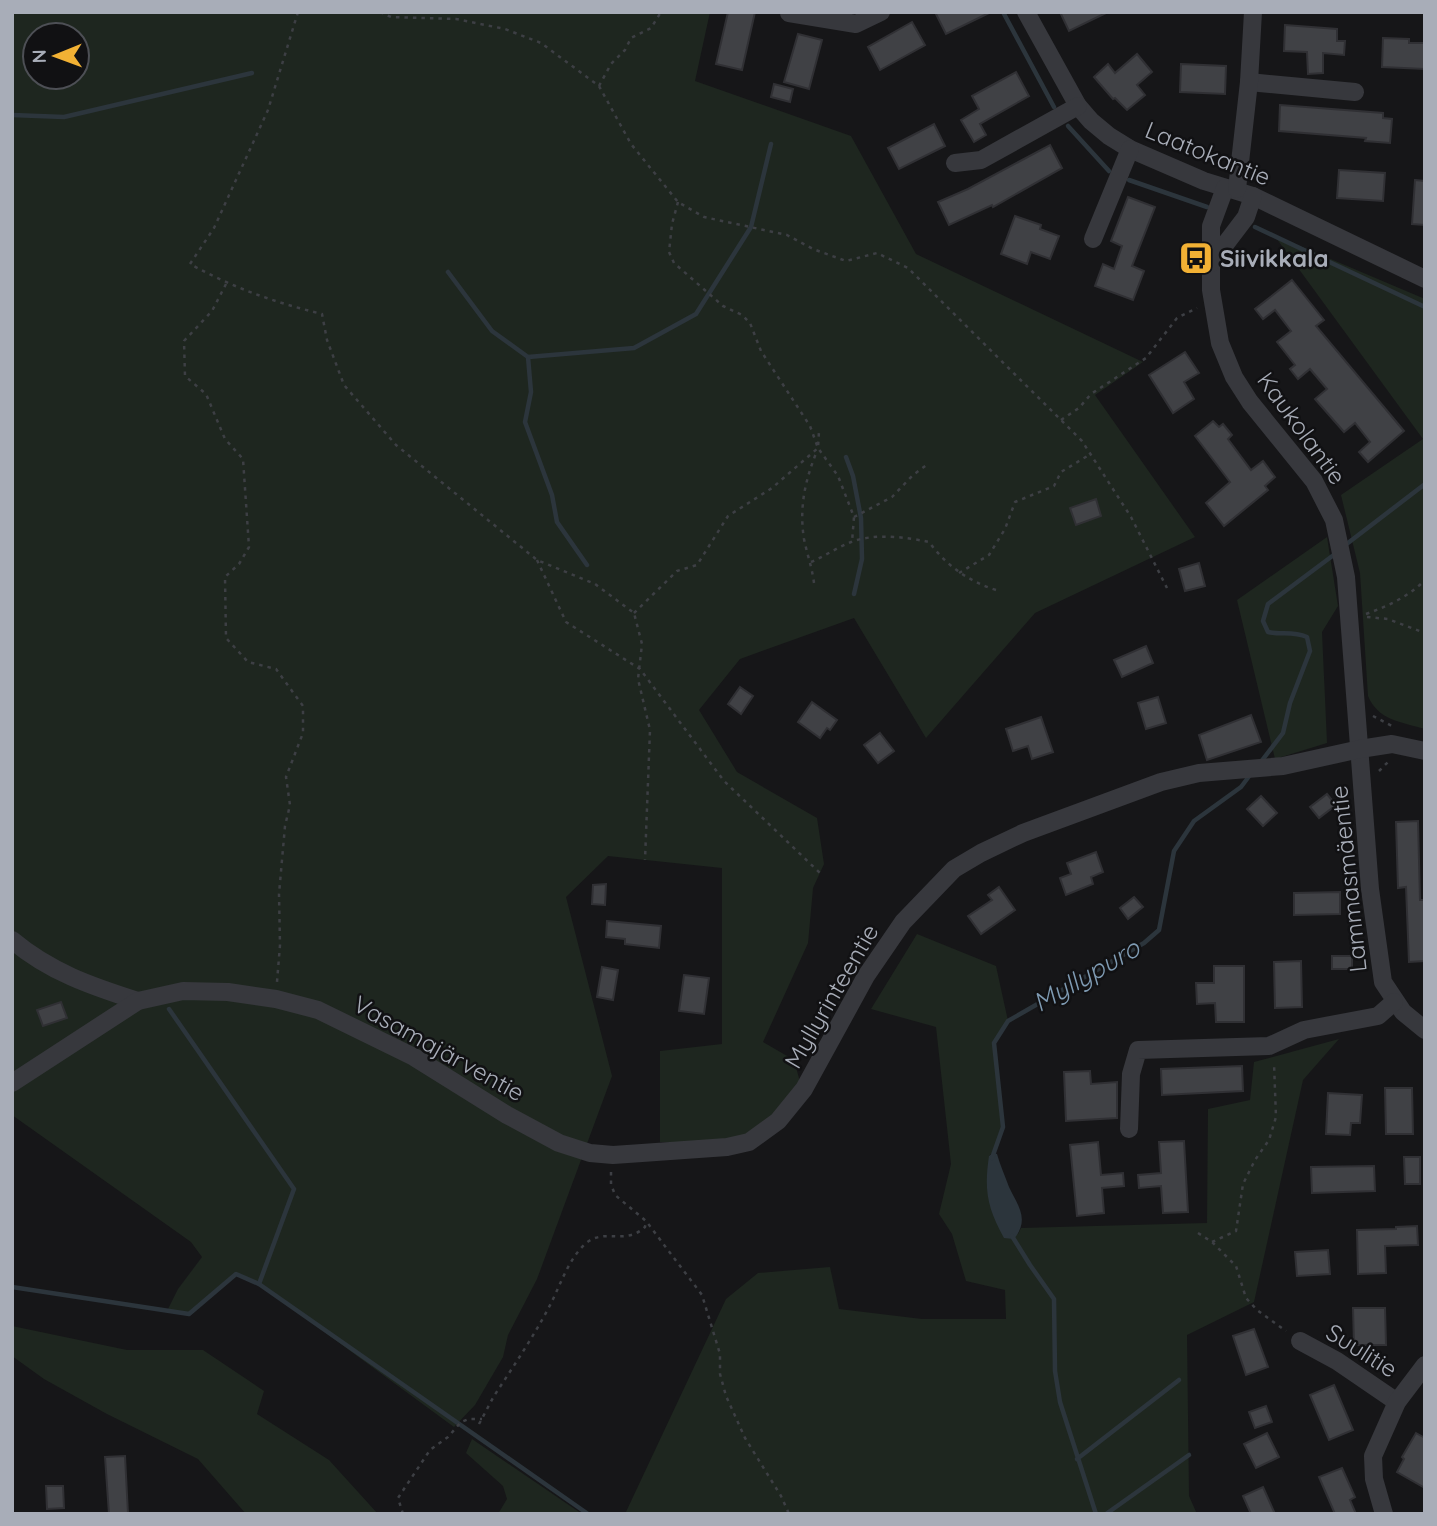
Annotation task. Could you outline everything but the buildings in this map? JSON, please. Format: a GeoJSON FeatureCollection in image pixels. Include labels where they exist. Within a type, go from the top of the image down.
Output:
{"type":"FeatureCollection","features":[{"type":"Feature","properties":{"kind":"street"},"geometry":{"type":"LineString","coordinates":[[789,13],[856,24],[881,12]]}},
{"type":"Feature","properties":{"kind":"street","name":"Laatokantie"},"geometry":{"type":"LineString","coordinates":[[1026,12],[1078,106],[1109,136],[1130,149],[1239,191],[1425,279]]}},
{"type":"Feature","properties":{"kind":"street","name":"Kaukolantie"},"geometry":{"type":"LineString","coordinates":[[1211,263],[1246,217],[1239,191],[1253,12]]}},
{"type":"Feature","properties":{"kind":"street"},"geometry":{"type":"LineString","coordinates":[[1249,82],[1355,92]]}},
{"type":"Feature","properties":{"kind":"street"},"geometry":{"type":"LineString","coordinates":[[955,163],[981,160],[1078,106]]}},
{"type":"Feature","properties":{"kind":"street"},"geometry":{"type":"LineString","coordinates":[[1093,239],[1130,149]]}},
{"type":"Feature","properties":{"kind":"street","name":"Kaukolantie"},"geometry":{"type":"LineString","coordinates":[[1239,191],[1211,226],[1211,290],[1220,342],[1234,377],[1250,402],[1314,481],[1326,501],[1337,530],[1346,577],[1360,749]]}},
{"type":"Feature","properties":{"kind":"street"},"geometry":{"type":"LineString","coordinates":[[1360,749],[1392,744],[1425,751]]}},
{"type":"Feature","properties":{"kind":"street","name":"Myllyrinteentie"},"geometry":{"type":"LineString","coordinates":[[613,1155],[727,1147],[749,1142],[764,1134],[804,1089],[866,976],[903,922],[954,869],[981,853],[1023,833],[1161,782],[1199,773],[1293,765],[1360,749]]}},
{"type":"Feature","properties":{"kind":"street","name":"Lammasmäentie"},"geometry":{"type":"LineString","coordinates":[[1360,749],[1370,889],[1383,982],[1394,1002],[1425,1030]]}},
{"type":"Feature","properties":{"kind":"street"},"geometry":{"type":"LineString","coordinates":[[12,940],[39,962],[97,988],[138,1001]]}},
{"type":"Feature","properties":{"kind":"street","name":"Vasamajärventie"},"geometry":{"type":"LineString","coordinates":[[12,1083],[138,1001],[183,991],[228,992],[275,999],[318,1010],[414,1057],[507,1115],[559,1143],[590,1153],[613,1155]]}},
{"type":"Feature","properties":{"kind":"street"},"geometry":{"type":"LineString","coordinates":[[1129,1129],[1131,1074],[1138,1050],[1269,1046],[1304,1030],[1378,1016],[1394,1002]]}},
{"type":"Feature","properties":{"kind":"street","name":"Suulitie"},"geometry":{"type":"LineString","coordinates":[[1300,1341],[1337,1361],[1396,1402]]}},
{"type":"Feature","properties":{"kind":"street"},"geometry":{"type":"LineString","coordinates":[[1384,1514],[1374,1479],[1373,1455],[1396,1402],[1425,1365]]}},
{"type":"Feature","properties":{"kind":"path"},"geometry":{"type":"LineString","coordinates":[[298,12],[268,110],[215,228],[190,264],[226,284],[269,301],[322,314],[327,340],[344,385],[396,445],[537,559],[595,584],[634,613],[642,644],[638,680],[650,730],[645,860]]}},
{"type":"Feature","properties":{"kind":"path"},"geometry":{"type":"LineString","coordinates":[[380,12],[391,17],[456,19],[505,29],[541,43],[599,86],[631,144],[678,202],[704,217],[786,235],[813,249],[846,261],[877,253],[908,268],[1082,441],[1131,517],[1167,588]]}},
{"type":"Feature","properties":{"kind":"path"},"geometry":{"type":"LineString","coordinates":[[599,86],[611,64],[625,50],[631,38],[651,28],[661,12]]}},
{"type":"Feature","properties":{"kind":"path"},"geometry":{"type":"LineString","coordinates":[[678,202],[669,252],[674,263],[700,284],[711,297],[742,315],[750,323],[761,351],[810,426],[818,448],[838,476],[854,517],[852,542]]}},
{"type":"Feature","properties":{"kind":"path"},"geometry":{"type":"LineString","coordinates":[[226,284],[212,311],[184,341],[185,376],[206,394],[225,439],[243,459],[249,547],[239,564],[225,577],[226,638],[248,662],[276,668],[303,706],[303,733],[286,777],[290,804],[285,826],[279,894],[280,945],[275,999]]}},
{"type":"Feature","properties":{"kind":"path"},"geometry":{"type":"LineString","coordinates":[[1061,420],[1079,408],[1091,394],[1146,358],[1177,318],[1195,307],[1214,307]]}},
{"type":"Feature","properties":{"kind":"path"},"geometry":{"type":"LineString","coordinates":[[814,583],[804,540],[802,499],[818,448],[819,430]]}},
{"type":"Feature","properties":{"kind":"path"},"geometry":{"type":"LineString","coordinates":[[634,613],[677,571],[697,565],[728,516],[772,488],[818,448]]}},
{"type":"Feature","properties":{"kind":"path"},"geometry":{"type":"LineString","coordinates":[[959,573],[989,555],[1005,529],[1015,502],[1054,486],[1061,472],[1089,455]]}},
{"type":"Feature","properties":{"kind":"path"},"geometry":{"type":"LineString","coordinates":[[854,517],[892,497],[928,464]]}},
{"type":"Feature","properties":{"kind":"path"},"geometry":{"type":"LineString","coordinates":[[811,562],[852,542],[875,538],[910,538],[929,542],[941,558],[959,573],[974,583],[996,590]]}},
{"type":"Feature","properties":{"kind":"path"},"geometry":{"type":"LineString","coordinates":[[537,559],[566,622],[640,669],[724,781],[820,873]]}},
{"type":"Feature","properties":{"kind":"path"},"geometry":{"type":"LineString","coordinates":[[1425,580],[1415,590],[1389,605],[1360,617],[1388,619],[1425,633]]}},
{"type":"Feature","properties":{"kind":"path"},"geometry":{"type":"LineString","coordinates":[[1372,715],[1395,728],[1392,759],[1379,769],[1375,779]]}},
{"type":"Feature","properties":{"kind":"path"},"geometry":{"type":"LineString","coordinates":[[1212,1242],[1236,1231],[1243,1184],[1269,1140],[1276,1117],[1273,1069],[1276,1043]]}},
{"type":"Feature","properties":{"kind":"path"},"geometry":{"type":"LineString","coordinates":[[613,1155],[611,1184],[615,1195],[646,1221],[702,1294],[720,1354],[720,1374],[726,1396],[745,1438],[789,1514]]}},
{"type":"Feature","properties":{"kind":"path"},"geometry":{"type":"LineString","coordinates":[[479,1424],[530,1340],[580,1249],[589,1241],[605,1236],[632,1236],[645,1227],[646,1221]]}},
{"type":"Feature","properties":{"kind":"path"},"geometry":{"type":"LineString","coordinates":[[1198,1233],[1212,1242],[1236,1266],[1246,1298],[1257,1310],[1300,1341]]}},
{"type":"Feature","properties":{"kind":"path"},"geometry":{"type":"LineString","coordinates":[[403,1514],[398,1498],[430,1450],[448,1437],[461,1422],[482,1419]]}},
{"type":"Feature","properties":{"kind":"shaded area"},"geometry":{"type":"Polygon","coordinates":[[[12,12],[710,12],[695,81],[851,136],[916,254],[1143,362],[1095,395],[1195,537],[1035,613],[926,738],[854,618],[740,659],[699,710],[737,772],[817,818],[824,864],[813,888],[808,943],[763,1042],[794,1060],[800,1082],[766,1122],[751,1132],[730,1139],[706,1142],[660,1142],[660,1051],[722,1044],[722,868],[608,856],[566,897],[612,1076],[537,1279],[508,1335],[503,1357],[475,1405],[454,1427],[259,1284],[237,1274],[189,1314],[167,1311],[178,1289],[202,1257],[191,1242],[12,1115],[12,12]]]}},
{"type":"Feature","properties":{"kind":"shaded area"},"geometry":{"type":"Polygon","coordinates":[[[1274,235],[1425,299],[1425,729],[1384,715],[1368,696],[1360,573],[1341,495],[1423,439],[1274,235]]]}},
{"type":"Feature","properties":{"kind":"shaded area"},"geometry":{"type":"Polygon","coordinates":[[[1327,537],[1338,606],[1322,632],[1327,743],[1275,759],[1237,600],[1327,537]]]}},
{"type":"Feature","properties":{"kind":"shaded area"},"geometry":{"type":"Polygon","coordinates":[[[917,934],[996,966],[1008,1021],[995,1042],[1002,1118],[997,1146],[989,1156],[1018,1234],[1021,1228],[1207,1223],[1208,1109],[1250,1100],[1254,1062],[1339,1039],[1303,1080],[1254,1302],[1187,1335],[1189,1496],[1197,1514],[625,1514],[726,1299],[758,1273],[830,1267],[839,1309],[922,1319],[1006,1319],[1005,1290],[966,1281],[952,1234],[939,1214],[951,1164],[936,1027],[871,1009],[917,934]]]}},
{"type":"Feature","properties":{"kind":"shaded area"},"geometry":{"type":"Polygon","coordinates":[[[997,1154],[1021,1213],[1021,1225],[1014,1239],[1004,1238],[990,1207],[987,1179],[989,1156],[997,1154]]]}},
{"type":"Feature","properties":{"kind":"shaded area"},"geometry":{"type":"Polygon","coordinates":[[[12,1326],[127,1350],[203,1350],[264,1391],[257,1414],[329,1460],[378,1514],[246,1514],[198,1459],[107,1414],[44,1379],[12,1356],[12,1326]]]}},
{"type":"Feature","properties":{"kind":"shaded area"},"geometry":{"type":"Polygon","coordinates":[[[472,1439],[582,1514],[498,1514],[507,1499],[503,1486],[466,1453],[472,1439]]]}},
{"type":"Feature","properties":{"kind":"waterway"},"geometry":{"type":"LineString","coordinates":[[1003,12],[1054,107]]}},
{"type":"Feature","properties":{"kind":"waterway"},"geometry":{"type":"LineString","coordinates":[[12,115],[64,117],[252,73]]}},
{"type":"Feature","properties":{"kind":"waterway"},"geometry":{"type":"LineString","coordinates":[[1068,126],[1109,171]]}},
{"type":"Feature","properties":{"kind":"waterway"},"geometry":{"type":"LineString","coordinates":[[448,272],[492,331],[528,357],[634,348],[696,314],[751,227],[771,144]]}},
{"type":"Feature","properties":{"kind":"waterway"},"geometry":{"type":"LineString","coordinates":[[1129,180],[1207,207]]}},
{"type":"Feature","properties":{"kind":"waterway"},"geometry":{"type":"LineString","coordinates":[[1255,227],[1425,307]]}},
{"type":"Feature","properties":{"kind":"waterway"},"geometry":{"type":"LineString","coordinates":[[528,357],[531,392],[525,422],[552,495],[557,522],[587,565]]}},
{"type":"Feature","properties":{"kind":"waterway"},"geometry":{"type":"LineString","coordinates":[[846,457],[853,476],[861,518],[862,559],[854,594]]}},
{"type":"Feature","properties":{"kind":"waterway","name":"Myllypuro"},"geometry":{"type":"LineString","coordinates":[[1344,546],[1425,484]]}},
{"type":"Feature","properties":{"kind":"waterway","name":"Myllypuro"},"geometry":{"type":"LineString","coordinates":[[1260,763],[1283,733],[1290,703],[1310,651],[1307,637],[1268,632],[1263,621],[1268,604],[1335,554]]}},
{"type":"Feature","properties":{"kind":"waterway","name":"Myllypuro"},"geometry":{"type":"LineString","coordinates":[[992,1158],[1003,1127],[994,1043],[1008,1021],[1144,943],[1159,930],[1174,851],[1194,821],[1241,787],[1250,775]]}},
{"type":"Feature","properties":{"kind":"waterway"},"geometry":{"type":"LineString","coordinates":[[169,1009],[294,1189],[259,1284]]}},
{"type":"Feature","properties":{"kind":"waterway","name":"Myllypuro"},"geometry":{"type":"LineString","coordinates":[[1012,1236],[1054,1299],[1055,1371],[1060,1402],[1096,1514]]}},
{"type":"Feature","properties":{"kind":"waterway"},"geometry":{"type":"LineString","coordinates":[[12,1287],[189,1314],[236,1274],[259,1284],[588,1514]]}},
{"type":"Feature","properties":{"kind":"waterway"},"geometry":{"type":"LineString","coordinates":[[1077,1459],[1179,1380]]}},
{"type":"Feature","properties":{"kind":"waterway"},"geometry":{"type":"LineString","coordinates":[[1106,1514],[1189,1455]]}},
{"type":"Feature","properties":{"kind":"place","name":"Siivikkala"},"geometry":{"type":"Point","coordinates":[1196,258]}}]}
